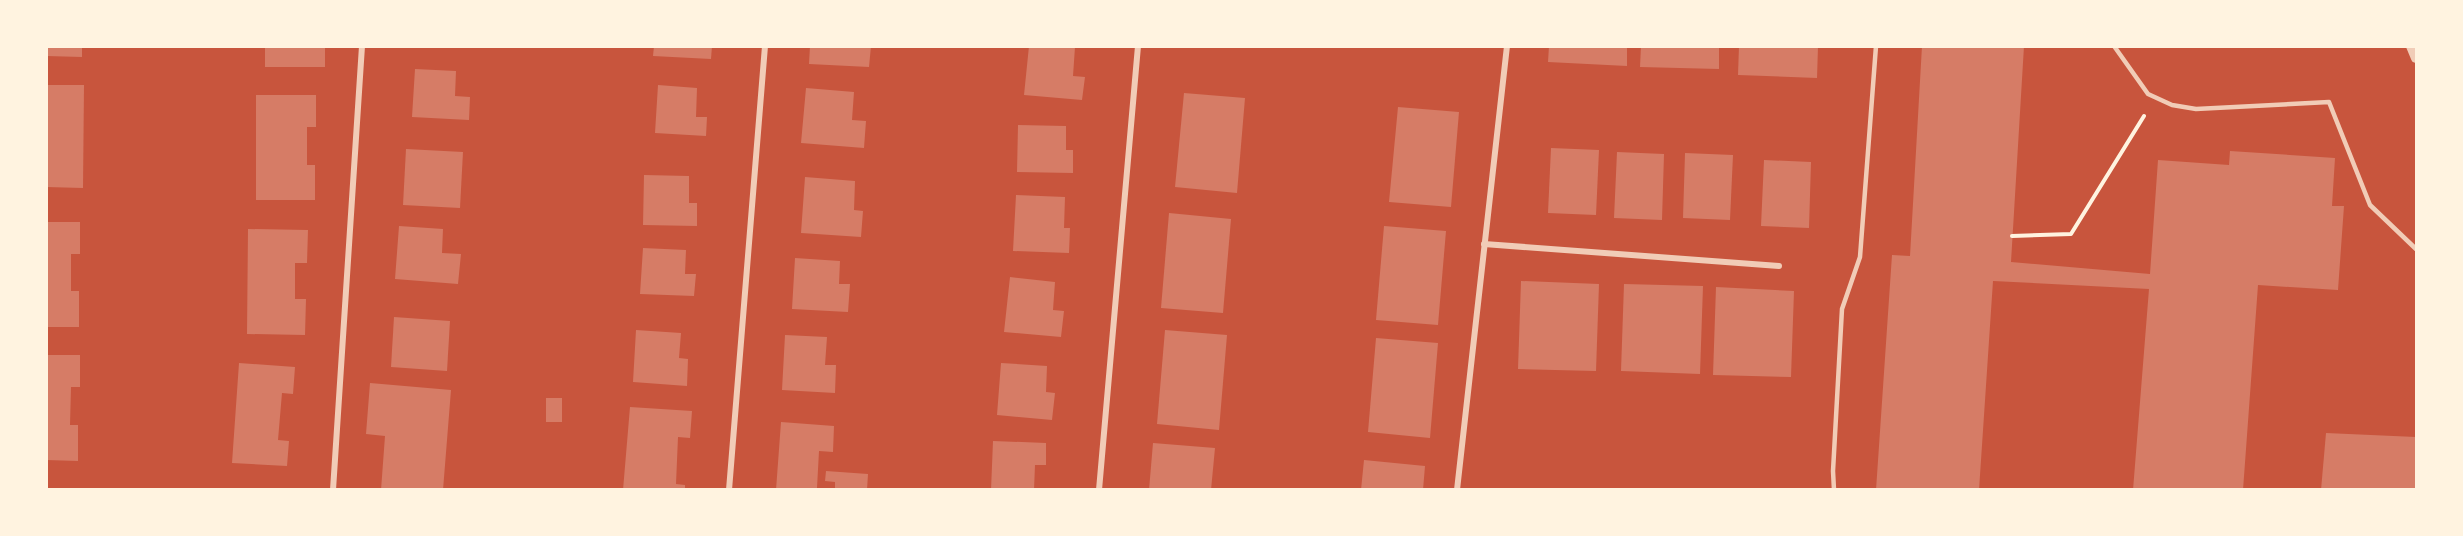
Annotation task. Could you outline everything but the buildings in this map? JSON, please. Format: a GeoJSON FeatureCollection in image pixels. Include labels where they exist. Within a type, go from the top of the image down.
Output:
{"type":"FeatureCollection","features":[{"type":"Feature","properties":{"kind":"street"},"geometry":{"type":"LineString","coordinates":[[333,489],[362,46]]}},
{"type":"Feature","properties":{"kind":"street"},"geometry":{"type":"LineString","coordinates":[[729,489],[765,46]]}},
{"type":"Feature","properties":{"kind":"street"},"geometry":{"type":"LineString","coordinates":[[1099,489],[1138,46]]}},
{"type":"Feature","properties":{"kind":"street"},"geometry":{"type":"LineString","coordinates":[[1457,489],[1507,46]]}},
{"type":"Feature","properties":{"kind":"street"},"geometry":{"type":"LineString","coordinates":[[2411,46],[2416,58]]}},
{"type":"Feature","properties":{"kind":"street"},"geometry":{"type":"LineString","coordinates":[[1484,244],[1779,266]]}},
{"type":"Feature","properties":{"kind":"lane"},"geometry":{"type":"LineString","coordinates":[[1834,489],[1842,309],[1860,257],[1876,46]]}},
{"type":"Feature","properties":{"kind":"lane"},"geometry":{"type":"LineString","coordinates":[[2114,46],[2148,94],[2172,105],[2196,109],[2329,102],[2370,205],[2416,249]]}},
{"type":"Feature","properties":{"kind":"path"},"geometry":{"type":"LineString","coordinates":[[2012,236],[2071,234],[2155,97]]}}]}
